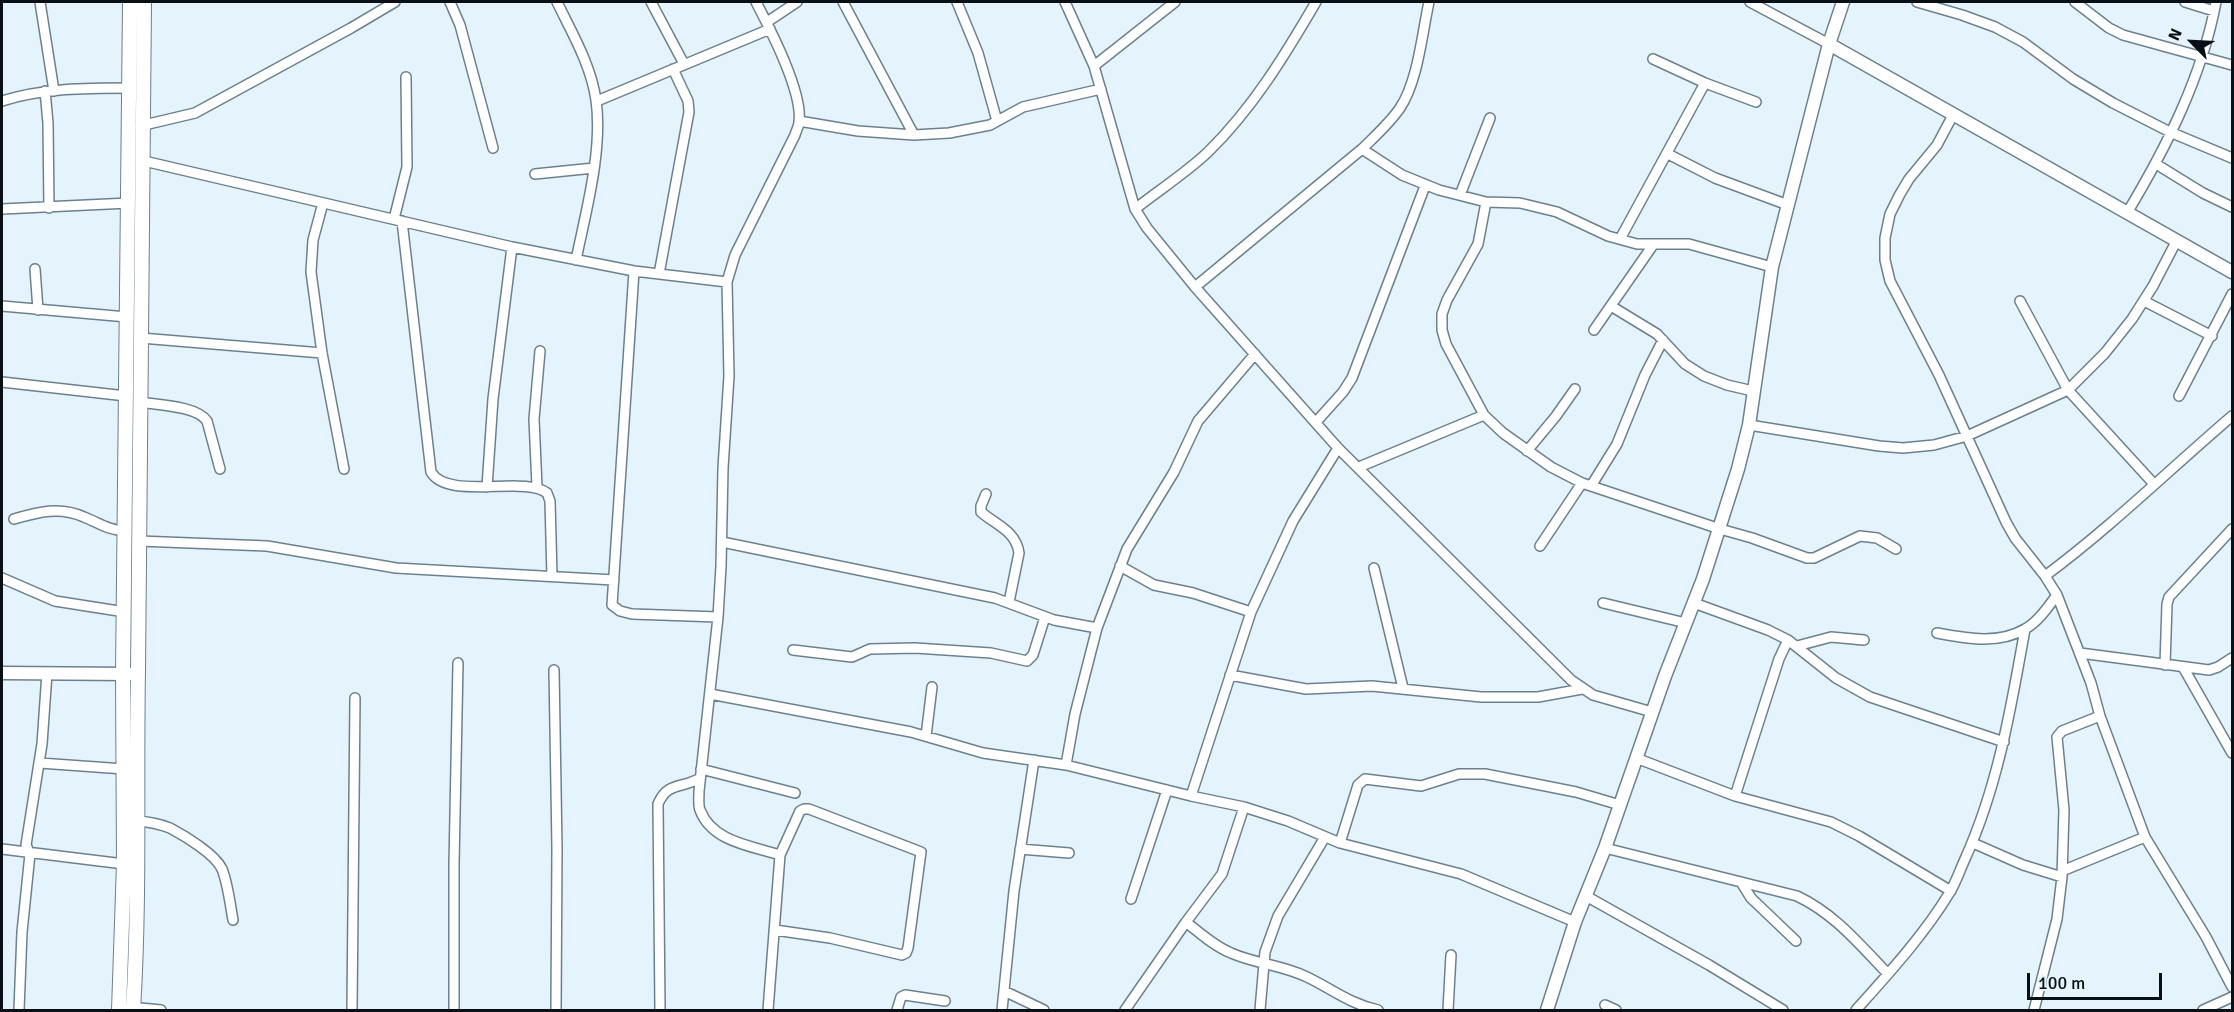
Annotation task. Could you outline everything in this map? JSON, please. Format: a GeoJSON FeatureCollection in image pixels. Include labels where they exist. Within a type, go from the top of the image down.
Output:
{"type":"FeatureCollection","features":[{"type":"Feature","properties":{"kind":"main road"},"geometry":{"type":"LineString","coordinates":[[126,1008],[123,674],[130,2]]}},
{"type":"Feature","properties":{"kind":"main road"},"geometry":{"type":"LineString","coordinates":[[126,1008],[138,865],[140,402],[145,125],[144,2]]}},
{"type":"Feature","properties":{"kind":"street"},"geometry":{"type":"LineString","coordinates":[[40,2],[50,91],[49,208]]}},
{"type":"Feature","properties":{"kind":"street"},"geometry":{"type":"LineString","coordinates":[[130,127],[195,113],[395,2]]}},
{"type":"Feature","properties":{"kind":"street"},"geometry":{"type":"LineString","coordinates":[[450,2],[460,25],[493,148]]}},
{"type":"Feature","properties":{"kind":"street"},"geometry":{"type":"LineString","coordinates":[[557,2],[581,52],[597,101],[594,168],[576,260]]}},
{"type":"Feature","properties":{"kind":"street"},"geometry":{"type":"LineString","coordinates":[[651,2],[684,64]]}},
{"type":"Feature","properties":{"kind":"street"},"geometry":{"type":"LineString","coordinates":[[756,2],[795,90],[800,122],[735,255],[727,282],[729,376],[723,468],[722,542],[718,617],[700,773],[700,810],[710,825],[724,837],[780,855]]}},
{"type":"Feature","properties":{"kind":"street"},"geometry":{"type":"LineString","coordinates":[[597,101],[768,26],[796,2]]}},
{"type":"Feature","properties":{"kind":"street"},"geometry":{"type":"LineString","coordinates":[[843,2],[914,135]]}},
{"type":"Feature","properties":{"kind":"street"},"geometry":{"type":"LineString","coordinates":[[957,2],[978,52],[997,121]]}},
{"type":"Feature","properties":{"kind":"street"},"geometry":{"type":"LineString","coordinates":[[1065,2],[1094,66],[1135,209],[1147,228],[1195,287],[1338,448],[1582,689],[1593,695],[1652,712]]}},
{"type":"Feature","properties":{"kind":"street"},"geometry":{"type":"LineString","coordinates":[[1094,66],[1175,2]]}},
{"type":"Feature","properties":{"kind":"street"},"geometry":{"type":"LineString","coordinates":[[1135,209],[1207,153],[1236,121],[1264,87],[1316,2]]}},
{"type":"Feature","properties":{"kind":"street"},"geometry":{"type":"LineString","coordinates":[[1195,287],[1362,149],[1386,126],[1400,107],[1410,87],[1429,2]]}},
{"type":"Feature","properties":{"kind":"street"},"geometry":{"type":"LineString","coordinates":[[1750,2],[1829,44],[2232,272]]}},
{"type":"Feature","properties":{"kind":"street"},"geometry":{"type":"LineString","coordinates":[[1547,1011],[1575,922],[1605,848],[1652,712],[1694,603],[1738,469],[1749,425],[1772,267],[1829,44],[1843,2]]}},
{"type":"Feature","properties":{"kind":"street"},"geometry":{"type":"LineString","coordinates":[[1917,2],[1995,27],[2023,42],[2096,93],[2170,132],[2232,158]]}},
{"type":"Feature","properties":{"kind":"street"},"geometry":{"type":"LineString","coordinates":[[2075,2],[2109,28],[2123,35],[2232,65]]}},
{"type":"Feature","properties":{"kind":"street"},"geometry":{"type":"LineString","coordinates":[[2127,213],[2156,164],[2203,58],[2215,6],[2185,2]]}},
{"type":"Feature","properties":{"kind":"street"},"geometry":{"type":"LineString","coordinates":[[1653,59],[1705,83],[1756,102]]}},
{"type":"Feature","properties":{"kind":"street"},"geometry":{"type":"LineString","coordinates":[[659,274],[689,112],[688,100],[672,69]]}},
{"type":"Feature","properties":{"kind":"street"},"geometry":{"type":"LineString","coordinates":[[406,77],[407,166],[398,220],[431,472],[435,479],[443,483],[537,488],[547,493],[550,501],[552,576]]}},
{"type":"Feature","properties":{"kind":"street"},"geometry":{"type":"LineString","coordinates":[[1620,239],[1705,83]]}},
{"type":"Feature","properties":{"kind":"street"},"geometry":{"type":"LineString","coordinates":[[2,101],[22,95],[89,87],[130,88]]}},
{"type":"Feature","properties":{"kind":"street"},"geometry":{"type":"LineString","coordinates":[[800,122],[858,131],[914,135],[949,134],[990,125],[1023,107],[1101,88]]}},
{"type":"Feature","properties":{"kind":"street"},"geometry":{"type":"LineString","coordinates":[[1953,115],[1937,145],[1899,194],[1890,214],[1885,238],[1885,260],[1890,281],[1939,375],[2006,522],[2057,595],[2145,837],[2206,937],[2232,987]]}},
{"type":"Feature","properties":{"kind":"street"},"geometry":{"type":"LineString","coordinates":[[1460,195],[1490,118]]}},
{"type":"Feature","properties":{"kind":"street"},"geometry":{"type":"LineString","coordinates":[[1362,149],[1402,176],[1425,186],[1486,202],[1520,203],[1557,212],[1608,236],[1637,244],[1689,244],[1772,267]]}},
{"type":"Feature","properties":{"kind":"street"},"geometry":{"type":"LineString","coordinates":[[1668,154],[1714,178],[1788,205]]}},
{"type":"Feature","properties":{"kind":"street"},"geometry":{"type":"LineString","coordinates":[[144,161],[512,247],[634,271],[727,282]]}},
{"type":"Feature","properties":{"kind":"street"},"geometry":{"type":"LineString","coordinates":[[2156,164],[2203,193],[2232,207]]}},
{"type":"Feature","properties":{"kind":"street"},"geometry":{"type":"LineString","coordinates":[[535,174],[594,168]]}},
{"type":"Feature","properties":{"kind":"street"},"geometry":{"type":"LineString","coordinates":[[1316,422],[1343,392],[1352,378],[1425,186]]}},
{"type":"Feature","properties":{"kind":"street"},"geometry":{"type":"LineString","coordinates":[[1486,202],[1478,244],[1447,300],[1442,314],[1442,330],[1446,344],[1484,415],[1503,433],[1551,467],[1587,485],[1807,558],[1814,558],[1860,536],[1877,538],[1896,549]]}},
{"type":"Feature","properties":{"kind":"street"},"geometry":{"type":"LineString","coordinates":[[2,209],[129,203]]}},
{"type":"Feature","properties":{"kind":"street"},"geometry":{"type":"LineString","coordinates":[[323,203],[313,240],[311,272],[322,353],[344,469]]}},
{"type":"Feature","properties":{"kind":"street"},"geometry":{"type":"LineString","coordinates":[[1749,425],[1903,448],[1934,445],[1967,436],[2068,390],[2105,353],[2144,301],[2177,240]]}},
{"type":"Feature","properties":{"kind":"street"},"geometry":{"type":"LineString","coordinates":[[1594,330],[1653,245]]}},
{"type":"Feature","properties":{"kind":"street"},"geometry":{"type":"LineString","coordinates":[[487,487],[493,399],[512,247]]}},
{"type":"Feature","properties":{"kind":"street"},"geometry":{"type":"LineString","coordinates":[[35,269],[38,310]]}},
{"type":"Feature","properties":{"kind":"street"},"geometry":{"type":"LineString","coordinates":[[634,271],[612,605],[620,611],[632,614],[718,617]]}},
{"type":"Feature","properties":{"kind":"street"},"geometry":{"type":"LineString","coordinates":[[2179,396],[2232,294]]}},
{"type":"Feature","properties":{"kind":"street"},"geometry":{"type":"LineString","coordinates":[[2020,301],[2068,390],[2153,483]]}},
{"type":"Feature","properties":{"kind":"street"},"geometry":{"type":"LineString","coordinates":[[2144,301],[2212,336]]}},
{"type":"Feature","properties":{"kind":"street"},"geometry":{"type":"LineString","coordinates":[[2,306],[127,317]]}},
{"type":"Feature","properties":{"kind":"street"},"geometry":{"type":"LineString","coordinates":[[1611,306],[1657,334],[1685,364],[1704,376],[1753,391]]}},
{"type":"Feature","properties":{"kind":"street"},"geometry":{"type":"LineString","coordinates":[[141,338],[322,353]]}},
{"type":"Feature","properties":{"kind":"street"},"geometry":{"type":"LineString","coordinates":[[1540,546],[1617,444],[1645,375],[1663,340]]}},
{"type":"Feature","properties":{"kind":"street"},"geometry":{"type":"LineString","coordinates":[[537,488],[534,419],[540,351]]}},
{"type":"Feature","properties":{"kind":"street"},"geometry":{"type":"LineString","coordinates":[[1066,765],[1075,714],[1098,628],[1126,549],[1174,472],[1198,421],[1256,354]]}},
{"type":"Feature","properties":{"kind":"street"},"geometry":{"type":"LineString","coordinates":[[2,382],[126,396]]}},
{"type":"Feature","properties":{"kind":"street"},"geometry":{"type":"LineString","coordinates":[[1527,451],[1575,389]]}},
{"type":"Feature","properties":{"kind":"street"},"geometry":{"type":"LineString","coordinates":[[140,402],[186,409],[204,416],[220,469]]}},
{"type":"Feature","properties":{"kind":"street"},"geometry":{"type":"LineString","coordinates":[[1359,467],[1484,415]]}},
{"type":"Feature","properties":{"kind":"street"},"geometry":{"type":"LineString","coordinates":[[2045,576],[2090,542],[2153,483],[2232,416]]}},
{"type":"Feature","properties":{"kind":"street"},"geometry":{"type":"LineString","coordinates":[[1191,796],[1251,612],[1293,521],[1338,448]]}},
{"type":"Feature","properties":{"kind":"street"},"geometry":{"type":"LineString","coordinates":[[986,494],[981,512],[1009,532],[1018,546],[1019,553],[1009,602]]}},
{"type":"Feature","properties":{"kind":"street"},"geometry":{"type":"LineString","coordinates":[[14,519],[48,510],[60,511],[83,516],[114,531],[124,531]]}},
{"type":"Feature","properties":{"kind":"street"},"geometry":{"type":"LineString","coordinates":[[2165,665],[2169,597],[2232,529]]}},
{"type":"Feature","properties":{"kind":"street"},"geometry":{"type":"LineString","coordinates":[[139,541],[267,546],[396,568],[614,580]]}},
{"type":"Feature","properties":{"kind":"street"},"geometry":{"type":"LineString","coordinates":[[722,542],[1009,602],[1045,617],[1098,628]]}},
{"type":"Feature","properties":{"kind":"street"},"geometry":{"type":"LineString","coordinates":[[1120,566],[1154,585],[1193,592],[1251,612]]}},
{"type":"Feature","properties":{"kind":"street"},"geometry":{"type":"LineString","coordinates":[[1374,568],[1403,688]]}},
{"type":"Feature","properties":{"kind":"street"},"geometry":{"type":"LineString","coordinates":[[2,578],[55,601],[125,612]]}},
{"type":"Feature","properties":{"kind":"street"},"geometry":{"type":"LineString","coordinates":[[1937,633],[1983,639],[2002,637],[2025,629],[2047,609],[2057,595]]}},
{"type":"Feature","properties":{"kind":"street"},"geometry":{"type":"LineString","coordinates":[[1603,603],[1686,623]]}},
{"type":"Feature","properties":{"kind":"street"},"geometry":{"type":"LineString","coordinates":[[1694,603],[1761,627],[1788,640],[1836,678],[1870,697],[2004,742]]}},
{"type":"Feature","properties":{"kind":"street"},"geometry":{"type":"LineString","coordinates":[[793,650],[852,657],[870,649],[915,648],[991,652],[1027,661],[1033,655],[1045,617]]}},
{"type":"Feature","properties":{"kind":"street"},"geometry":{"type":"LineString","coordinates":[[1856,1011],[1926,928],[1951,891],[1973,843],[1985,813],[2004,742],[2025,629]]}},
{"type":"Feature","properties":{"kind":"street"},"geometry":{"type":"LineString","coordinates":[[1797,646],[1830,637],[1864,640]]}},
{"type":"Feature","properties":{"kind":"street"},"geometry":{"type":"LineString","coordinates":[[1735,796],[1779,659],[1788,640]]}},
{"type":"Feature","properties":{"kind":"street"},"geometry":{"type":"LineString","coordinates":[[2080,653],[2209,670],[2218,668],[2232,658]]}},
{"type":"Feature","properties":{"kind":"street"},"geometry":{"type":"LineString","coordinates":[[454,1011],[454,841],[458,663]]}},
{"type":"Feature","properties":{"kind":"street"},"geometry":{"type":"LineString","coordinates":[[2183,667],[2232,753]]}},
{"type":"Feature","properties":{"kind":"street"},"geometry":{"type":"LineString","coordinates":[[554,670],[558,848],[556,1011]]}},
{"type":"Feature","properties":{"kind":"street"},"geometry":{"type":"LineString","coordinates":[[2,673],[138,674]]}},
{"type":"Feature","properties":{"kind":"street"},"geometry":{"type":"LineString","coordinates":[[19,1011],[22,932],[30,854],[26,845],[26,836],[40,763],[47,673]]}},
{"type":"Feature","properties":{"kind":"street"},"geometry":{"type":"LineString","coordinates":[[1230,675],[1306,689],[1372,686],[1481,697],[1538,697],[1582,689]]}},
{"type":"Feature","properties":{"kind":"street"},"geometry":{"type":"LineString","coordinates":[[926,736],[932,687]]}},
{"type":"Feature","properties":{"kind":"street"},"geometry":{"type":"LineString","coordinates":[[710,694],[894,728],[983,753],[1066,765],[1244,807],[1288,820],[1340,843],[1461,874],[1575,922]]}},
{"type":"Feature","properties":{"kind":"street"},"geometry":{"type":"LineString","coordinates":[[352,1011],[355,698]]}},
{"type":"Feature","properties":{"kind":"street"},"geometry":{"type":"LineString","coordinates":[[2034,1011],[2057,919],[2062,874],[2064,810],[2057,737],[2062,731],[2100,716]]}},
{"type":"Feature","properties":{"kind":"street"},"geometry":{"type":"LineString","coordinates":[[1636,758],[1735,796],[1831,822],[1859,836],[1951,891]]}},
{"type":"Feature","properties":{"kind":"street"},"geometry":{"type":"LineString","coordinates":[[1002,1011],[1020,849],[1035,760]]}},
{"type":"Feature","properties":{"kind":"street"},"geometry":{"type":"LineString","coordinates":[[40,763],[124,769]]}},
{"type":"Feature","properties":{"kind":"street"},"geometry":{"type":"LineString","coordinates":[[700,773],[795,793]]}},
{"type":"Feature","properties":{"kind":"street"},"geometry":{"type":"LineString","coordinates":[[660,1011],[658,804],[663,793],[672,787],[688,784],[700,773]]}},
{"type":"Feature","properties":{"kind":"street"},"geometry":{"type":"LineString","coordinates":[[1340,843],[1358,785],[1365,779],[1421,786],[1459,774],[1485,774],[1576,792],[1620,805]]}},
{"type":"Feature","properties":{"kind":"street"},"geometry":{"type":"LineString","coordinates":[[1131,899],[1167,790]]}},
{"type":"Feature","properties":{"kind":"street"},"geometry":{"type":"LineString","coordinates":[[1125,1011],[1222,874],[1244,807]]}},
{"type":"Feature","properties":{"kind":"street"},"geometry":{"type":"LineString","coordinates":[[768,1011],[780,855],[800,811],[804,808],[918,850],[922,856],[906,953],[902,955],[830,938],[775,930]]}},
{"type":"Feature","properties":{"kind":"street"},"geometry":{"type":"LineString","coordinates":[[138,821],[170,828],[201,848],[219,865],[223,872],[233,920]]}},
{"type":"Feature","properties":{"kind":"street"},"geometry":{"type":"LineString","coordinates":[[1260,1011],[1264,963],[1278,916],[1325,837]]}},
{"type":"Feature","properties":{"kind":"street"},"geometry":{"type":"LineString","coordinates":[[1973,843],[2023,865],[2062,874],[2145,837]]}},
{"type":"Feature","properties":{"kind":"street"},"geometry":{"type":"LineString","coordinates":[[1605,848],[1797,896],[1818,906],[1839,922],[1888,974]]}},
{"type":"Feature","properties":{"kind":"street"},"geometry":{"type":"LineString","coordinates":[[2,849],[124,864]]}},
{"type":"Feature","properties":{"kind":"street"},"geometry":{"type":"LineString","coordinates":[[1020,849],[1069,853]]}},
{"type":"Feature","properties":{"kind":"street"},"geometry":{"type":"LineString","coordinates":[[1741,882],[1751,898],[1796,941]]}},
{"type":"Feature","properties":{"kind":"street"},"geometry":{"type":"LineString","coordinates":[[1586,896],[1709,964],[1783,1011]]}},
{"type":"Feature","properties":{"kind":"street"},"geometry":{"type":"LineString","coordinates":[[1186,922],[1216,946],[1233,954],[1308,977],[1349,1006],[1378,1011]]}},
{"type":"Feature","properties":{"kind":"street"},"geometry":{"type":"LineString","coordinates":[[1448,1011],[1451,955]]}},
{"type":"Feature","properties":{"kind":"street"},"geometry":{"type":"LineString","coordinates":[[1004,991],[1044,1011]]}},
{"type":"Feature","properties":{"kind":"street"},"geometry":{"type":"LineString","coordinates":[[897,1011],[898,1001],[905,995],[945,1001]]}},
{"type":"Feature","properties":{"kind":"street"},"geometry":{"type":"LineString","coordinates":[[2203,1011],[2230,998]]}},
{"type":"Feature","properties":{"kind":"street"},"geometry":{"type":"LineString","coordinates":[[2229,1011],[2230,998]]}},
{"type":"Feature","properties":{"kind":"street"},"geometry":{"type":"LineString","coordinates":[[1605,1005],[1616,1011]]}},
{"type":"Feature","properties":{"kind":"street"},"geometry":{"type":"LineString","coordinates":[[126,1008],[161,1011]]}}]}
